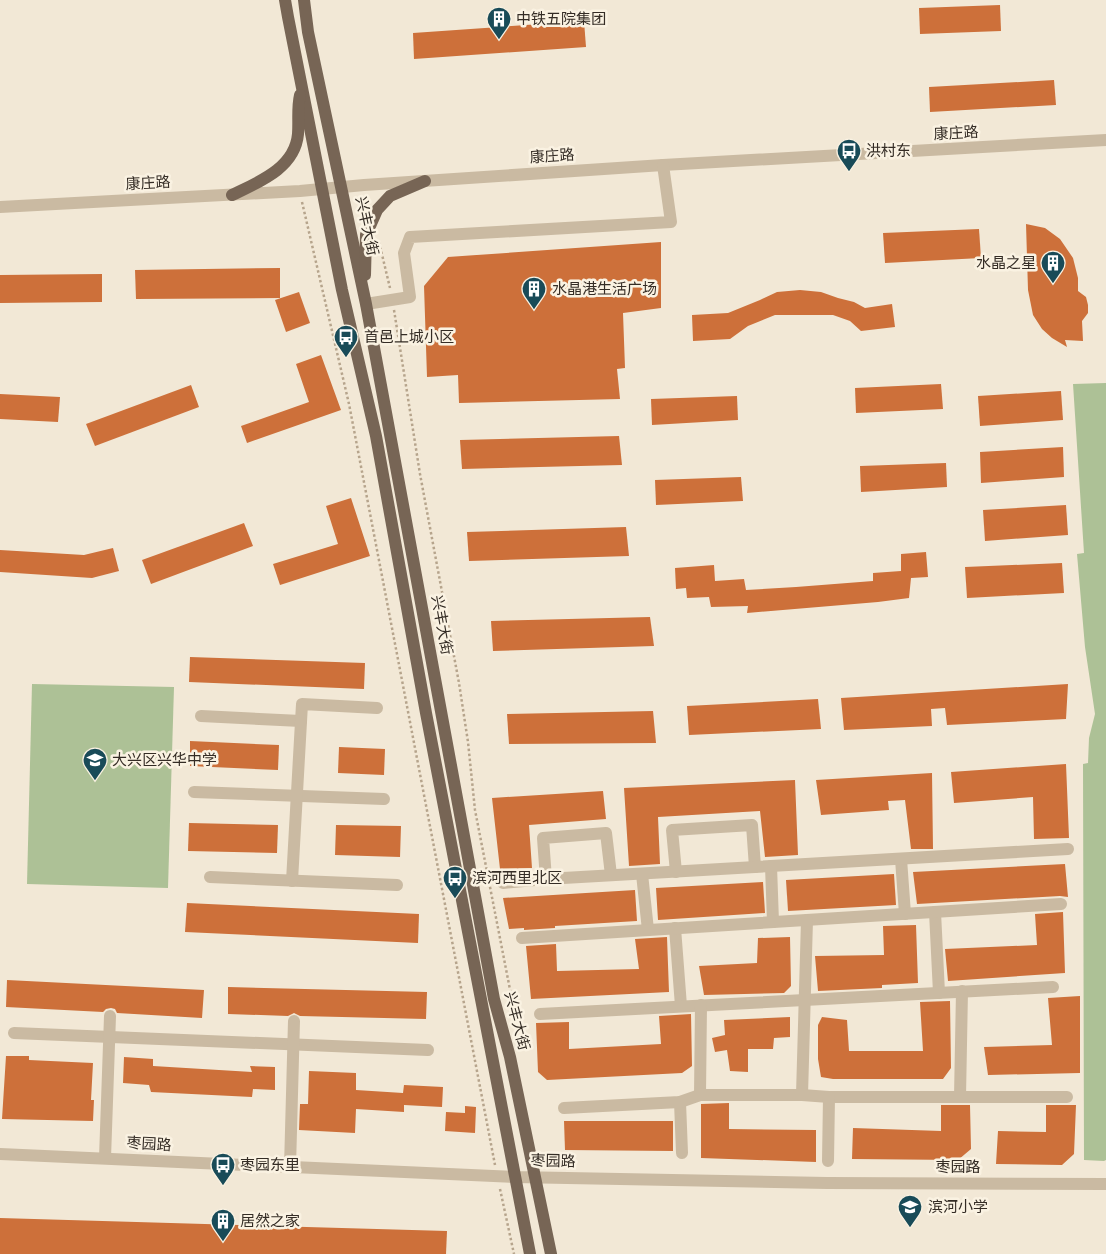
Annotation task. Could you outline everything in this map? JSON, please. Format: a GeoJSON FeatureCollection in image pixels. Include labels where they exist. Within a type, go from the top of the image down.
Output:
{"type":"FeatureCollection","features":[{"type":"Feature","properties":{"kind":"main road","name":"兴丰大街"},"geometry":{"type":"LineString","coordinates":[[285,0],[342,290],[376,436],[426,713],[530,1254]]}},
{"type":"Feature","properties":{"kind":"main road","name":"兴丰大街"},"geometry":{"type":"LineString","coordinates":[[304,0],[308,32],[365,298],[494,999],[510,1057],[551,1254]]}},
{"type":"Feature","properties":{"kind":"main road"},"geometry":{"type":"LineString","coordinates":[[232,195],[276,172],[292,154],[298,135],[298,104],[302,87]]}},
{"type":"Feature","properties":{"kind":"main road"},"geometry":{"type":"LineString","coordinates":[[365,298],[366,235],[377,210],[390,196],[425,181]]}},
{"type":"Feature","properties":{"kind":"street","name":"康庄路"},"geometry":{"type":"LineString","coordinates":[[0,207],[323,190],[663,165],[1106,140]]}},
{"type":"Feature","properties":{"kind":"street"},"geometry":{"type":"LineString","coordinates":[[365,298],[392,300],[410,297],[404,253],[410,237],[671,222],[663,165]]}},
{"type":"Feature","properties":{"kind":"street"},"geometry":{"type":"LineString","coordinates":[[292,880],[302,704],[377,708]]}},
{"type":"Feature","properties":{"kind":"street"},"geometry":{"type":"LineString","coordinates":[[201,716],[301,721]]}},
{"type":"Feature","properties":{"kind":"street"},"geometry":{"type":"LineString","coordinates":[[194,792],[384,799]]}},
{"type":"Feature","properties":{"kind":"street"},"geometry":{"type":"LineString","coordinates":[[676,872],[672,830],[752,825],[755,867]]}},
{"type":"Feature","properties":{"kind":"street"},"geometry":{"type":"LineString","coordinates":[[546,879],[542,838],[606,833],[611,875]]}},
{"type":"Feature","properties":{"kind":"street"},"geometry":{"type":"LineString","coordinates":[[503,883],[1068,849]]}},
{"type":"Feature","properties":{"kind":"street"},"geometry":{"type":"LineString","coordinates":[[900,859],[905,914]]}},
{"type":"Feature","properties":{"kind":"street"},"geometry":{"type":"LineString","coordinates":[[771,866],[773,922]]}},
{"type":"Feature","properties":{"kind":"street"},"geometry":{"type":"LineString","coordinates":[[642,874],[648,930]]}},
{"type":"Feature","properties":{"kind":"street"},"geometry":{"type":"LineString","coordinates":[[210,877],[397,886]]}},
{"type":"Feature","properties":{"kind":"street"},"geometry":{"type":"LineString","coordinates":[[522,938],[1061,904]]}},
{"type":"Feature","properties":{"kind":"street"},"geometry":{"type":"LineString","coordinates":[[934,912],[939,993]]}},
{"type":"Feature","properties":{"kind":"street"},"geometry":{"type":"LineString","coordinates":[[802,1094],[807,920]]}},
{"type":"Feature","properties":{"kind":"street"},"geometry":{"type":"LineString","coordinates":[[675,928],[681,1006]]}},
{"type":"Feature","properties":{"kind":"street"},"geometry":{"type":"LineString","coordinates":[[540,1014],[1053,987]]}},
{"type":"Feature","properties":{"kind":"street"},"geometry":{"type":"LineString","coordinates":[[960,1097],[962,992]]}},
{"type":"Feature","properties":{"kind":"street"},"geometry":{"type":"LineString","coordinates":[[700,1095],[701,1005]]}},
{"type":"Feature","properties":{"kind":"street"},"geometry":{"type":"LineString","coordinates":[[105,1158],[110,1016]]}},
{"type":"Feature","properties":{"kind":"street"},"geometry":{"type":"LineString","coordinates":[[290,1167],[294,1021]]}},
{"type":"Feature","properties":{"kind":"street"},"geometry":{"type":"LineString","coordinates":[[14,1032],[428,1050]]}},
{"type":"Feature","properties":{"kind":"street"},"geometry":{"type":"LineString","coordinates":[[564,1108],[680,1102],[700,1095],[802,1094],[830,1097],[1067,1097]]}},
{"type":"Feature","properties":{"kind":"street"},"geometry":{"type":"LineString","coordinates":[[828,1161],[830,1097]]}},
{"type":"Feature","properties":{"kind":"street"},"geometry":{"type":"LineString","coordinates":[[680,1102],[682,1153]]}},
{"type":"Feature","properties":{"kind":"street","name":"枣园路"},"geometry":{"type":"LineString","coordinates":[[0,1154],[515,1177],[828,1183],[1106,1184]]}},
{"type":"Feature","properties":{"kind":"path"},"geometry":{"type":"LineString","coordinates":[[300,191],[349,404],[490,1145],[514,1254]]}},
{"type":"Feature","properties":{"kind":"path"},"geometry":{"type":"LineString","coordinates":[[392,300],[420,474],[459,683],[468,742],[475,810],[522,1047]]}},
{"type":"Feature","properties":{"kind":"green space"},"geometry":{"type":"Polygon","coordinates":[[[1106,383],[1106,1160],[1104,1161],[1084,1160],[1083,764],[1088,763],[1089,738],[1095,714],[1085,647],[1077,554],[1084,553],[1073,384],[1106,383]]]}},
{"type":"Feature","properties":{"kind":"green space"},"geometry":{"type":"Polygon","coordinates":[[[32,684],[174,687],[168,888],[27,884],[32,684]]]}},
{"type":"Feature","properties":{"kind":"building"},"geometry":{"type":"Polygon","coordinates":[[[1000,5],[1001,31],[920,34],[919,8],[1000,5]]]}},
{"type":"Feature","properties":{"kind":"building","name":"中铁五院集团"},"geometry":{"type":"Polygon","coordinates":[[[584,21],[586,47],[414,59],[413,33],[584,21]]]}},
{"type":"Feature","properties":{"kind":"building"},"geometry":{"type":"Polygon","coordinates":[[[1054,80],[1056,105],[930,112],[929,87],[1054,80]]]}},
{"type":"Feature","properties":{"kind":"building","name":"水晶之星"},"geometry":{"type":"Polygon","coordinates":[[[1026,224],[1045,228],[1060,239],[1073,258],[1078,278],[1078,291],[1086,297],[1088,305],[1088,313],[1082,321],[1083,341],[1065,340],[1067,347],[1042,329],[1033,315],[1028,290],[1026,224]]]}},
{"type":"Feature","properties":{"kind":"building"},"geometry":{"type":"Polygon","coordinates":[[[979,229],[981,258],[885,263],[883,233],[979,229]]]}},
{"type":"Feature","properties":{"kind":"building","name":"水晶港生活广场"},"geometry":{"type":"Polygon","coordinates":[[[661,242],[661,308],[623,313],[625,368],[617,369],[620,399],[459,403],[458,375],[427,377],[424,286],[448,257],[661,242]]]}},
{"type":"Feature","properties":{"kind":"building"},"geometry":{"type":"Polygon","coordinates":[[[280,268],[280,298],[136,299],[135,270],[280,268]]]}},
{"type":"Feature","properties":{"kind":"building"},"geometry":{"type":"Polygon","coordinates":[[[102,274],[102,302],[0,303],[0,275],[102,274]]]}},
{"type":"Feature","properties":{"kind":"building"},"geometry":{"type":"Polygon","coordinates":[[[800,290],[821,292],[854,302],[865,308],[892,304],[895,327],[861,331],[850,321],[833,315],[775,315],[748,326],[730,339],[693,341],[692,315],[728,313],[777,292],[800,290]]]}},
{"type":"Feature","properties":{"kind":"building"},"geometry":{"type":"Polygon","coordinates":[[[299,292],[310,323],[286,332],[275,300],[299,292]]]}},
{"type":"Feature","properties":{"kind":"building"},"geometry":{"type":"Polygon","coordinates":[[[321,355],[341,410],[247,443],[241,426],[309,402],[296,364],[321,355]]]}},
{"type":"Feature","properties":{"kind":"building"},"geometry":{"type":"Polygon","coordinates":[[[941,384],[943,409],[856,413],[855,388],[941,384]]]}},
{"type":"Feature","properties":{"kind":"building"},"geometry":{"type":"Polygon","coordinates":[[[191,385],[199,407],[95,446],[86,424],[191,385]]]}},
{"type":"Feature","properties":{"kind":"building"},"geometry":{"type":"Polygon","coordinates":[[[1061,391],[1063,420],[980,426],[978,396],[1061,391]]]}},
{"type":"Feature","properties":{"kind":"building"},"geometry":{"type":"Polygon","coordinates":[[[0,394],[60,397],[58,422],[0,419],[0,394]]]}},
{"type":"Feature","properties":{"kind":"building"},"geometry":{"type":"Polygon","coordinates":[[[737,396],[738,420],[652,425],[651,399],[737,396]]]}},
{"type":"Feature","properties":{"kind":"building"},"geometry":{"type":"Polygon","coordinates":[[[619,436],[622,465],[462,469],[460,440],[619,436]]]}},
{"type":"Feature","properties":{"kind":"building"},"geometry":{"type":"Polygon","coordinates":[[[1063,447],[1064,477],[981,483],[980,452],[1063,447]]]}},
{"type":"Feature","properties":{"kind":"building"},"geometry":{"type":"Polygon","coordinates":[[[946,463],[947,487],[861,492],[860,466],[946,463]]]}},
{"type":"Feature","properties":{"kind":"building"},"geometry":{"type":"Polygon","coordinates":[[[741,477],[743,501],[656,505],[655,480],[741,477]]]}},
{"type":"Feature","properties":{"kind":"building"},"geometry":{"type":"Polygon","coordinates":[[[351,498],[370,556],[280,585],[273,564],[338,544],[326,506],[351,498]]]}},
{"type":"Feature","properties":{"kind":"building"},"geometry":{"type":"Polygon","coordinates":[[[1066,505],[1068,535],[985,541],[983,510],[1066,505]]]}},
{"type":"Feature","properties":{"kind":"building"},"geometry":{"type":"Polygon","coordinates":[[[244,523],[253,546],[151,584],[142,560],[244,523]]]}},
{"type":"Feature","properties":{"kind":"building"},"geometry":{"type":"Polygon","coordinates":[[[626,527],[629,556],[469,561],[467,532],[626,527]]]}},
{"type":"Feature","properties":{"kind":"building"},"geometry":{"type":"Polygon","coordinates":[[[113,548],[119,571],[92,578],[0,572],[0,550],[84,555],[113,548]]]}},
{"type":"Feature","properties":{"kind":"building"},"geometry":{"type":"Polygon","coordinates":[[[926,552],[928,577],[911,578],[909,598],[747,613],[748,606],[711,607],[709,597],[687,598],[686,588],[676,589],[675,568],[714,565],[715,581],[744,579],[746,590],[873,581],[873,573],[901,571],[901,554],[926,552]]]}},
{"type":"Feature","properties":{"kind":"building"},"geometry":{"type":"Polygon","coordinates":[[[1062,563],[1064,593],[967,598],[965,567],[1062,563]]]}},
{"type":"Feature","properties":{"kind":"building"},"geometry":{"type":"Polygon","coordinates":[[[650,617],[654,646],[493,651],[491,621],[650,617]]]}},
{"type":"Feature","properties":{"kind":"building"},"geometry":{"type":"Polygon","coordinates":[[[190,657],[365,663],[364,689],[189,682],[190,657]]]}},
{"type":"Feature","properties":{"kind":"building"},"geometry":{"type":"Polygon","coordinates":[[[1068,684],[1066,719],[947,725],[945,708],[931,709],[932,726],[844,730],[841,698],[1068,684]]]}},
{"type":"Feature","properties":{"kind":"building"},"geometry":{"type":"Polygon","coordinates":[[[818,699],[821,729],[689,735],[687,706],[818,699]]]}},
{"type":"Feature","properties":{"kind":"building"},"geometry":{"type":"Polygon","coordinates":[[[653,711],[656,743],[509,744],[507,714],[653,711]]]}},
{"type":"Feature","properties":{"kind":"building"},"geometry":{"type":"Polygon","coordinates":[[[190,741],[279,745],[278,770],[190,766],[190,741]]]}},
{"type":"Feature","properties":{"kind":"building"},"geometry":{"type":"Polygon","coordinates":[[[339,747],[385,749],[384,775],[338,773],[339,747]]]}},
{"type":"Feature","properties":{"kind":"building"},"geometry":{"type":"Polygon","coordinates":[[[1066,764],[1069,838],[1034,839],[1033,797],[954,803],[951,772],[1066,764]]]}},
{"type":"Feature","properties":{"kind":"building"},"geometry":{"type":"Polygon","coordinates":[[[932,773],[933,849],[911,849],[905,800],[888,801],[889,810],[821,815],[816,780],[932,773]]]}},
{"type":"Feature","properties":{"kind":"building"},"geometry":{"type":"Polygon","coordinates":[[[795,780],[798,855],[765,857],[760,811],[658,817],[660,864],[629,866],[624,788],[795,780]]]}},
{"type":"Feature","properties":{"kind":"building"},"geometry":{"type":"Polygon","coordinates":[[[603,791],[606,819],[529,825],[532,868],[500,869],[492,798],[603,791]]]}},
{"type":"Feature","properties":{"kind":"building"},"geometry":{"type":"Polygon","coordinates":[[[189,823],[278,825],[277,853],[188,851],[189,823]]]}},
{"type":"Feature","properties":{"kind":"building"},"geometry":{"type":"Polygon","coordinates":[[[336,825],[401,826],[400,857],[335,855],[336,825]]]}},
{"type":"Feature","properties":{"kind":"building"},"geometry":{"type":"Polygon","coordinates":[[[1065,864],[1068,897],[917,904],[913,872],[1065,864]]]}},
{"type":"Feature","properties":{"kind":"building"},"geometry":{"type":"Polygon","coordinates":[[[894,874],[896,905],[788,911],[786,880],[894,874]]]}},
{"type":"Feature","properties":{"kind":"building"},"geometry":{"type":"Polygon","coordinates":[[[763,882],[765,913],[658,920],[656,888],[763,882]]]}},
{"type":"Feature","properties":{"kind":"building"},"geometry":{"type":"Polygon","coordinates":[[[635,890],[637,921],[555,926],[555,928],[524,930],[524,928],[509,929],[503,898],[635,890]]]}},
{"type":"Feature","properties":{"kind":"building"},"geometry":{"type":"Polygon","coordinates":[[[187,903],[419,914],[418,943],[185,932],[187,903]]]}},
{"type":"Feature","properties":{"kind":"building"},"geometry":{"type":"Polygon","coordinates":[[[1063,912],[1065,973],[948,981],[945,949],[1037,945],[1035,914],[1063,912]]]}},
{"type":"Feature","properties":{"kind":"building"},"geometry":{"type":"Polygon","coordinates":[[[916,925],[918,983],[882,985],[882,988],[818,991],[815,956],[884,955],[883,926],[916,925]]]}},
{"type":"Feature","properties":{"kind":"building"},"geometry":{"type":"Polygon","coordinates":[[[667,937],[669,992],[531,999],[526,946],[556,944],[557,971],[639,969],[635,939],[667,937]]]}},
{"type":"Feature","properties":{"kind":"building"},"geometry":{"type":"Polygon","coordinates":[[[790,937],[791,986],[784,993],[704,995],[699,966],[757,963],[758,938],[790,937]]]}},
{"type":"Feature","properties":{"kind":"building"},"geometry":{"type":"Polygon","coordinates":[[[7,980],[204,990],[202,1018],[117,1013],[115,1009],[111,1008],[103,1012],[6,1007],[7,980]]]}},
{"type":"Feature","properties":{"kind":"building"},"geometry":{"type":"Polygon","coordinates":[[[228,987],[427,992],[426,1019],[300,1016],[294,1013],[288,1016],[228,1014],[228,987]]]}},
{"type":"Feature","properties":{"kind":"building"},"geometry":{"type":"Polygon","coordinates":[[[1080,996],[1080,1073],[988,1075],[984,1047],[1052,1045],[1048,998],[1080,996]]]}},
{"type":"Feature","properties":{"kind":"building"},"geometry":{"type":"Polygon","coordinates":[[[950,1001],[951,1068],[943,1079],[833,1079],[821,1077],[818,1059],[818,1025],[822,1017],[847,1020],[849,1051],[923,1051],[920,1002],[950,1001]]]}},
{"type":"Feature","properties":{"kind":"building"},"geometry":{"type":"Polygon","coordinates":[[[691,1014],[692,1066],[682,1073],[547,1080],[538,1072],[536,1023],[569,1022],[569,1049],[661,1044],[659,1016],[691,1014]]]}},
{"type":"Feature","properties":{"kind":"building"},"geometry":{"type":"Polygon","coordinates":[[[790,1017],[790,1037],[774,1038],[773,1049],[748,1049],[748,1072],[730,1071],[727,1050],[715,1052],[712,1038],[725,1035],[724,1020],[790,1017]]]}},
{"type":"Feature","properties":{"kind":"building"},"geometry":{"type":"Polygon","coordinates":[[[6,1056],[29,1056],[29,1060],[93,1063],[91,1100],[94,1100],[93,1121],[2,1119],[6,1056]]]}},
{"type":"Feature","properties":{"kind":"building"},"geometry":{"type":"Polygon","coordinates":[[[124,1057],[153,1059],[153,1066],[252,1072],[250,1066],[275,1067],[275,1090],[253,1089],[252,1097],[151,1092],[149,1085],[123,1083],[124,1057]]]}},
{"type":"Feature","properties":{"kind":"building"},"geometry":{"type":"Polygon","coordinates":[[[309,1071],[356,1073],[356,1090],[403,1093],[404,1085],[443,1087],[442,1107],[404,1105],[404,1112],[356,1109],[355,1133],[299,1130],[300,1104],[308,1104],[309,1071]]]}},
{"type":"Feature","properties":{"kind":"building"},"geometry":{"type":"Polygon","coordinates":[[[729,1103],[729,1129],[816,1130],[816,1162],[701,1158],[701,1104],[729,1103]]]}},
{"type":"Feature","properties":{"kind":"building"},"geometry":{"type":"Polygon","coordinates":[[[941,1105],[970,1105],[971,1149],[958,1160],[852,1159],[853,1128],[941,1131],[941,1105]]]}},
{"type":"Feature","properties":{"kind":"building"},"geometry":{"type":"Polygon","coordinates":[[[1046,1105],[1076,1105],[1074,1154],[1062,1165],[996,1164],[998,1131],[1046,1132],[1046,1105]]]}},
{"type":"Feature","properties":{"kind":"building"},"geometry":{"type":"Polygon","coordinates":[[[465,1106],[476,1107],[475,1133],[445,1131],[446,1112],[465,1113],[465,1106]]]}},
{"type":"Feature","properties":{"kind":"building"},"geometry":{"type":"Polygon","coordinates":[[[564,1121],[673,1121],[673,1151],[565,1150],[564,1121]]]}},
{"type":"Feature","properties":{"kind":"building","name":"居然之家"},"geometry":{"type":"Polygon","coordinates":[[[0,1218],[447,1231],[446,1254],[0,1254],[0,1218]]]}},
{"type":"Feature","properties":{"kind":"place","name":"中铁五院集团"},"geometry":{"type":"Point","coordinates":[499,40]}},
{"type":"Feature","properties":{"kind":"place","name":"洪村东"},"geometry":{"type":"Point","coordinates":[849,172]}},
{"type":"Feature","properties":{"kind":"place","name":"水晶之星"},"geometry":{"type":"Point","coordinates":[1053,284]}},
{"type":"Feature","properties":{"kind":"place","name":"水晶港生活广场"},"geometry":{"type":"Point","coordinates":[534,310]}},
{"type":"Feature","properties":{"kind":"place","name":"首邑上城小区"},"geometry":{"type":"Point","coordinates":[346,358]}},
{"type":"Feature","properties":{"kind":"place","name":"大兴区兴华中学"},"geometry":{"type":"Point","coordinates":[95,781]}},
{"type":"Feature","properties":{"kind":"place","name":"滨河西里北区"},"geometry":{"type":"Point","coordinates":[455,899]}},
{"type":"Feature","properties":{"kind":"place","name":"枣园东里"},"geometry":{"type":"Point","coordinates":[223,1186]}},
{"type":"Feature","properties":{"kind":"place","name":"滨河小学"},"geometry":{"type":"Point","coordinates":[910,1228]}},
{"type":"Feature","properties":{"kind":"place","name":"居然之家"},"geometry":{"type":"Point","coordinates":[223,1242]}}]}
